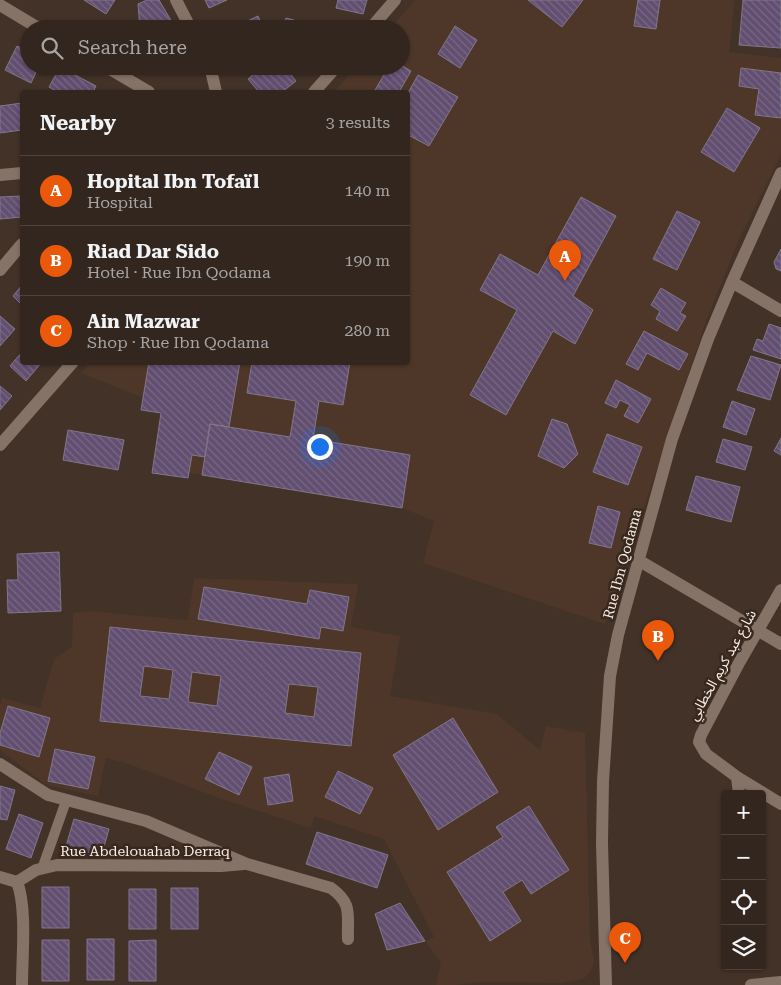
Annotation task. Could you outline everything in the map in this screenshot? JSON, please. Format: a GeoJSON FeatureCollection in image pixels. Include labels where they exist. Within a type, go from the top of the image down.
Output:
{"type":"FeatureCollection","features":[{"type":"Feature","properties":{"kind":"street"},"geometry":{"type":"LineString","coordinates":[[176,0],[186,20]]}},
{"type":"Feature","properties":{"kind":"street"},"geometry":{"type":"LineString","coordinates":[[378,20],[395,0]]}},
{"type":"Feature","properties":{"kind":"street"},"geometry":{"type":"LineString","coordinates":[[0,5],[25,20]]}},
{"type":"Feature","properties":{"kind":"street"},"geometry":{"type":"LineString","coordinates":[[121,75],[147,90]]}},
{"type":"Feature","properties":{"kind":"street"},"geometry":{"type":"LineString","coordinates":[[212,75],[216,90]]}},
{"type":"Feature","properties":{"kind":"street"},"geometry":{"type":"LineString","coordinates":[[316,90],[329,75]]}},
{"type":"Feature","properties":{"kind":"street"},"geometry":{"type":"LineString","coordinates":[[0,175],[20,173]]}},
{"type":"Feature","properties":{"kind":"street","name":"Rue Ibn Qodama"},"geometry":{"type":"LineString","coordinates":[[606,985],[602,843],[603,781],[610,676],[618,635],[672,439],[708,339],[781,173]]}},
{"type":"Feature","properties":{"kind":"street"},"geometry":{"type":"LineString","coordinates":[[0,270],[20,246]]}},
{"type":"Feature","properties":{"kind":"street"},"geometry":{"type":"LineString","coordinates":[[732,282],[781,311]]}},
{"type":"Feature","properties":{"kind":"street"},"geometry":{"type":"LineString","coordinates":[[0,445],[70,365]]}},
{"type":"Feature","properties":{"kind":"street"},"geometry":{"type":"LineString","coordinates":[[638,560],[781,644]]}},
{"type":"Feature","properties":{"kind":"street","name":"شارع عبد كريم الخطابي"},"geometry":{"type":"LineString","coordinates":[[777,802],[706,754],[700,742],[701,735],[781,590]]}},
{"type":"Feature","properties":{"kind":"street"},"geometry":{"type":"LineString","coordinates":[[0,764],[48,795],[146,821],[247,864],[331,888],[347,903],[348,938]]}},
{"type":"Feature","properties":{"kind":"street"},"geometry":{"type":"LineString","coordinates":[[738,777],[739,790]]}},
{"type":"Feature","properties":{"kind":"street"},"geometry":{"type":"LineString","coordinates":[[42,869],[66,801]]}},
{"type":"Feature","properties":{"kind":"street","name":"Rue Abdelouahab Derraq"},"geometry":{"type":"LineString","coordinates":[[17,882],[36,870],[57,865],[221,866],[247,864]]}},
{"type":"Feature","properties":{"kind":"street"},"geometry":{"type":"LineString","coordinates":[[0,877],[17,882],[20,891],[22,904],[22,985]]}},
{"type":"Feature","properties":{"kind":"street"},"geometry":{"type":"LineString","coordinates":[[751,985],[781,982]]}},
{"type":"Feature","properties":{"kind":"shaded area"},"geometry":{"type":"Polygon","coordinates":[[[415,0],[735,0],[729,52],[781,58],[781,155],[739,239],[705,324],[605,624],[423,563],[434,521],[402,508],[189,473],[188,478],[152,473],[161,413],[141,410],[143,398],[81,373],[88,365],[410,365],[410,90],[336,90],[349,75],[410,75],[410,20],[398,20],[415,0]]]}},
{"type":"Feature","properties":{"kind":"shaded area"},"geometry":{"type":"Polygon","coordinates":[[[194,578],[358,584],[351,627],[400,636],[390,696],[497,714],[540,750],[546,726],[585,733],[590,939],[594,962],[591,971],[583,979],[562,983],[482,982],[436,985],[441,963],[425,941],[434,937],[384,839],[314,816],[311,828],[219,798],[126,763],[106,758],[98,796],[46,785],[0,750],[0,705],[2,698],[40,708],[54,659],[72,647],[73,613],[88,611],[188,620],[194,578]]]}},
{"type":"Feature","properties":{"kind":"building"},"geometry":{"type":"Polygon","coordinates":[[[84,0],[115,0],[106,14],[84,0]]]}},
{"type":"Feature","properties":{"kind":"building"},"geometry":{"type":"Polygon","coordinates":[[[147,0],[159,0],[171,20],[139,20],[138,4],[147,0]]]}},
{"type":"Feature","properties":{"kind":"building"},"geometry":{"type":"Polygon","coordinates":[[[205,0],[227,0],[209,8],[205,0]]]}},
{"type":"Feature","properties":{"kind":"building"},"geometry":{"type":"Polygon","coordinates":[[[338,0],[367,0],[363,14],[336,8],[338,0]]]}},
{"type":"Feature","properties":{"kind":"building"},"geometry":{"type":"Polygon","coordinates":[[[528,0],[583,0],[562,27],[528,0]]]}},
{"type":"Feature","properties":{"kind":"building"},"geometry":{"type":"Polygon","coordinates":[[[638,0],[660,0],[656,29],[634,26],[638,0]]]}},
{"type":"Feature","properties":{"kind":"building"},"geometry":{"type":"Polygon","coordinates":[[[743,0],[781,0],[781,48],[739,45],[743,0]]]}},
{"type":"Feature","properties":{"kind":"building"},"geometry":{"type":"Polygon","coordinates":[[[258,16],[260,20],[249,20],[258,16]]]}},
{"type":"Feature","properties":{"kind":"building"},"geometry":{"type":"Polygon","coordinates":[[[455,26],[477,40],[460,68],[438,54],[455,26]]]}},
{"type":"Feature","properties":{"kind":"building"},"geometry":{"type":"Polygon","coordinates":[[[17,46],[20,48],[20,75],[35,75],[31,83],[5,70],[17,46]]]}},
{"type":"Feature","properties":{"kind":"building"},"geometry":{"type":"Polygon","coordinates":[[[741,68],[781,73],[781,118],[755,115],[759,89],[739,86],[741,68]]]}},
{"type":"Feature","properties":{"kind":"building"},"geometry":{"type":"Polygon","coordinates":[[[56,75],[75,75],[96,86],[94,90],[54,90],[49,87],[56,75]]]}},
{"type":"Feature","properties":{"kind":"building"},"geometry":{"type":"Polygon","coordinates":[[[253,75],[291,75],[296,81],[285,90],[257,90],[248,79],[253,75]]]}},
{"type":"Feature","properties":{"kind":"building"},"geometry":{"type":"Polygon","coordinates":[[[384,75],[409,75],[400,90],[375,90],[384,75]]]}},
{"type":"Feature","properties":{"kind":"building"},"geometry":{"type":"Polygon","coordinates":[[[418,75],[458,97],[429,146],[410,136],[410,90],[418,75]]]}},
{"type":"Feature","properties":{"kind":"building"},"geometry":{"type":"Polygon","coordinates":[[[20,103],[20,130],[0,133],[0,106],[20,103]]]}},
{"type":"Feature","properties":{"kind":"building"},"geometry":{"type":"Polygon","coordinates":[[[727,108],[760,128],[734,172],[701,152],[727,108]]]}},
{"type":"Feature","properties":{"kind":"building"},"geometry":{"type":"Polygon","coordinates":[[[20,196],[20,217],[0,219],[0,197],[20,196]]]}},
{"type":"Feature","properties":{"kind":"building"},"geometry":{"type":"Polygon","coordinates":[[[581,197],[616,216],[573,296],[593,310],[575,344],[553,331],[506,415],[470,395],[517,310],[480,290],[500,254],[538,275],[581,197]]]}},
{"type":"Feature","properties":{"kind":"building"},"geometry":{"type":"Polygon","coordinates":[[[677,211],[700,222],[677,270],[653,259],[677,211]]]}},
{"type":"Feature","properties":{"kind":"building"},"geometry":{"type":"Polygon","coordinates":[[[781,249],[781,271],[776,269],[774,262],[781,249]]]}},
{"type":"Feature","properties":{"kind":"building"},"geometry":{"type":"Polygon","coordinates":[[[20,287],[20,303],[13,296],[20,287]]]}},
{"type":"Feature","properties":{"kind":"building"},"geometry":{"type":"Polygon","coordinates":[[[661,288],[686,303],[680,313],[686,316],[677,331],[656,319],[660,311],[651,305],[661,288]]]}},
{"type":"Feature","properties":{"kind":"building"},"geometry":{"type":"Polygon","coordinates":[[[0,316],[15,329],[0,346],[0,316]]]}},
{"type":"Feature","properties":{"kind":"building"},"geometry":{"type":"Polygon","coordinates":[[[769,324],[781,328],[781,359],[753,350],[757,339],[763,341],[769,324]]]}},
{"type":"Feature","properties":{"kind":"building"},"geometry":{"type":"Polygon","coordinates":[[[644,331],[688,354],[679,370],[647,353],[638,370],[626,364],[644,331]]]}},
{"type":"Feature","properties":{"kind":"building"},"geometry":{"type":"Polygon","coordinates":[[[20,354],[20,365],[39,365],[26,381],[10,366],[20,354]]]}},
{"type":"Feature","properties":{"kind":"building"},"geometry":{"type":"Polygon","coordinates":[[[751,356],[781,365],[770,400],[737,390],[751,356]]]}},
{"type":"Feature","properties":{"kind":"building"},"geometry":{"type":"Polygon","coordinates":[[[148,365],[239,365],[229,427],[210,424],[205,457],[192,455],[188,478],[152,473],[161,413],[141,410],[148,365]]]}},
{"type":"Feature","properties":{"kind":"building"},"geometry":{"type":"Polygon","coordinates":[[[252,365],[350,365],[343,405],[319,401],[313,439],[410,455],[402,508],[202,475],[210,424],[290,437],[296,401],[247,393],[252,365]]]}},
{"type":"Feature","properties":{"kind":"building"},"geometry":{"type":"Polygon","coordinates":[[[616,380],[651,399],[638,423],[624,416],[630,405],[620,400],[616,408],[605,403],[616,380]]]}},
{"type":"Feature","properties":{"kind":"building"},"geometry":{"type":"Polygon","coordinates":[[[0,386],[12,396],[0,410],[0,386]]]}},
{"type":"Feature","properties":{"kind":"building"},"geometry":{"type":"Polygon","coordinates":[[[732,401],[755,409],[746,435],[723,427],[732,401]]]}},
{"type":"Feature","properties":{"kind":"building"},"geometry":{"type":"Polygon","coordinates":[[[552,419],[567,424],[578,454],[564,468],[538,456],[552,419]]]}},
{"type":"Feature","properties":{"kind":"building"},"geometry":{"type":"Polygon","coordinates":[[[68,430],[124,440],[118,470],[63,460],[68,430]]]}},
{"type":"Feature","properties":{"kind":"building"},"geometry":{"type":"Polygon","coordinates":[[[607,434],[642,447],[628,485],[593,472],[607,434]]]}},
{"type":"Feature","properties":{"kind":"building"},"geometry":{"type":"Polygon","coordinates":[[[781,438],[781,455],[774,451],[781,438]]]}},
{"type":"Feature","properties":{"kind":"building"},"geometry":{"type":"Polygon","coordinates":[[[723,439],[752,447],[745,470],[716,462],[723,439]]]}},
{"type":"Feature","properties":{"kind":"building"},"geometry":{"type":"Polygon","coordinates":[[[696,476],[740,487],[731,522],[686,510],[696,476]]]}},
{"type":"Feature","properties":{"kind":"building"},"geometry":{"type":"Polygon","coordinates":[[[598,506],[620,512],[611,548],[589,543],[598,506]]]}},
{"type":"Feature","properties":{"kind":"building"},"geometry":{"type":"Polygon","coordinates":[[[59,552],[61,611],[8,613],[7,580],[18,580],[17,554],[59,552]]]}},
{"type":"Feature","properties":{"kind":"building"},"geometry":{"type":"Polygon","coordinates":[[[204,587],[307,604],[310,590],[349,597],[343,631],[321,627],[319,639],[198,619],[204,587]]]}},
{"type":"Feature","properties":{"kind":"building"},"geometry":{"type":"Polygon","coordinates":[[[110,627],[361,653],[351,746],[100,721],[110,627]],[[144,666],[140,696],[169,699],[173,670],[144,666]],[[192,672],[188,702],[217,706],[221,676],[192,672]],[[289,684],[285,713],[314,717],[318,687],[289,684]]]}},
{"type":"Feature","properties":{"kind":"building"},"geometry":{"type":"Polygon","coordinates":[[[8,706],[50,718],[39,757],[0,745],[0,733],[8,706]]]}},
{"type":"Feature","properties":{"kind":"building"},"geometry":{"type":"Polygon","coordinates":[[[453,718],[498,792],[438,830],[393,755],[453,718]]]}},
{"type":"Feature","properties":{"kind":"building"},"geometry":{"type":"Polygon","coordinates":[[[55,749],[95,757],[88,789],[48,781],[55,749]]]}},
{"type":"Feature","properties":{"kind":"building"},"geometry":{"type":"Polygon","coordinates":[[[219,752],[252,767],[239,795],[205,779],[219,752]]]}},
{"type":"Feature","properties":{"kind":"building"},"geometry":{"type":"Polygon","coordinates":[[[338,771],[373,788],[360,814],[325,797],[338,771]]]}},
{"type":"Feature","properties":{"kind":"building"},"geometry":{"type":"Polygon","coordinates":[[[289,774],[293,801],[268,805],[264,778],[289,774]]]}},
{"type":"Feature","properties":{"kind":"building"},"geometry":{"type":"Polygon","coordinates":[[[0,786],[15,790],[7,820],[0,819],[0,786]]]}},
{"type":"Feature","properties":{"kind":"building"},"geometry":{"type":"Polygon","coordinates":[[[529,806],[569,870],[531,894],[522,880],[503,892],[521,921],[490,941],[447,872],[503,837],[496,827],[529,806]]]}},
{"type":"Feature","properties":{"kind":"building"},"geometry":{"type":"Polygon","coordinates":[[[19,814],[43,823],[31,858],[6,849],[19,814]]]}},
{"type":"Feature","properties":{"kind":"building"},"geometry":{"type":"Polygon","coordinates":[[[74,819],[109,829],[101,857],[66,846],[74,819]]]}},
{"type":"Feature","properties":{"kind":"building"},"geometry":{"type":"Polygon","coordinates":[[[317,832],[388,855],[377,888],[306,864],[317,832]]]}},
{"type":"Feature","properties":{"kind":"building"},"geometry":{"type":"Polygon","coordinates":[[[42,887],[69,887],[69,928],[42,928],[42,887]]]}},
{"type":"Feature","properties":{"kind":"building"},"geometry":{"type":"Polygon","coordinates":[[[171,888],[198,888],[198,929],[171,929],[171,888]]]}},
{"type":"Feature","properties":{"kind":"building"},"geometry":{"type":"Polygon","coordinates":[[[129,889],[156,889],[156,929],[129,929],[129,889]]]}},
{"type":"Feature","properties":{"kind":"building"},"geometry":{"type":"Polygon","coordinates":[[[400,903],[425,941],[387,950],[375,914],[400,903]]]}},
{"type":"Feature","properties":{"kind":"building"},"geometry":{"type":"Polygon","coordinates":[[[87,939],[114,939],[114,980],[87,980],[87,939]]]}},
{"type":"Feature","properties":{"kind":"building"},"geometry":{"type":"Polygon","coordinates":[[[42,940],[69,940],[69,981],[42,981],[42,940]]]}},
{"type":"Feature","properties":{"kind":"building"},"geometry":{"type":"Polygon","coordinates":[[[156,940],[156,981],[129,981],[129,941],[156,940]]]}},
{"type":"Feature","properties":{"kind":"place","name":"Hopital Ibn Tofaïl"},"geometry":{"type":"Point","coordinates":[565,281]}},
{"type":"Feature","properties":{"kind":"place","name":"Riad Dar Sido"},"geometry":{"type":"Point","coordinates":[658,661]}},
{"type":"Feature","properties":{"kind":"place","name":"Ain Mazwar"},"geometry":{"type":"Point","coordinates":[625,963]}}]}
